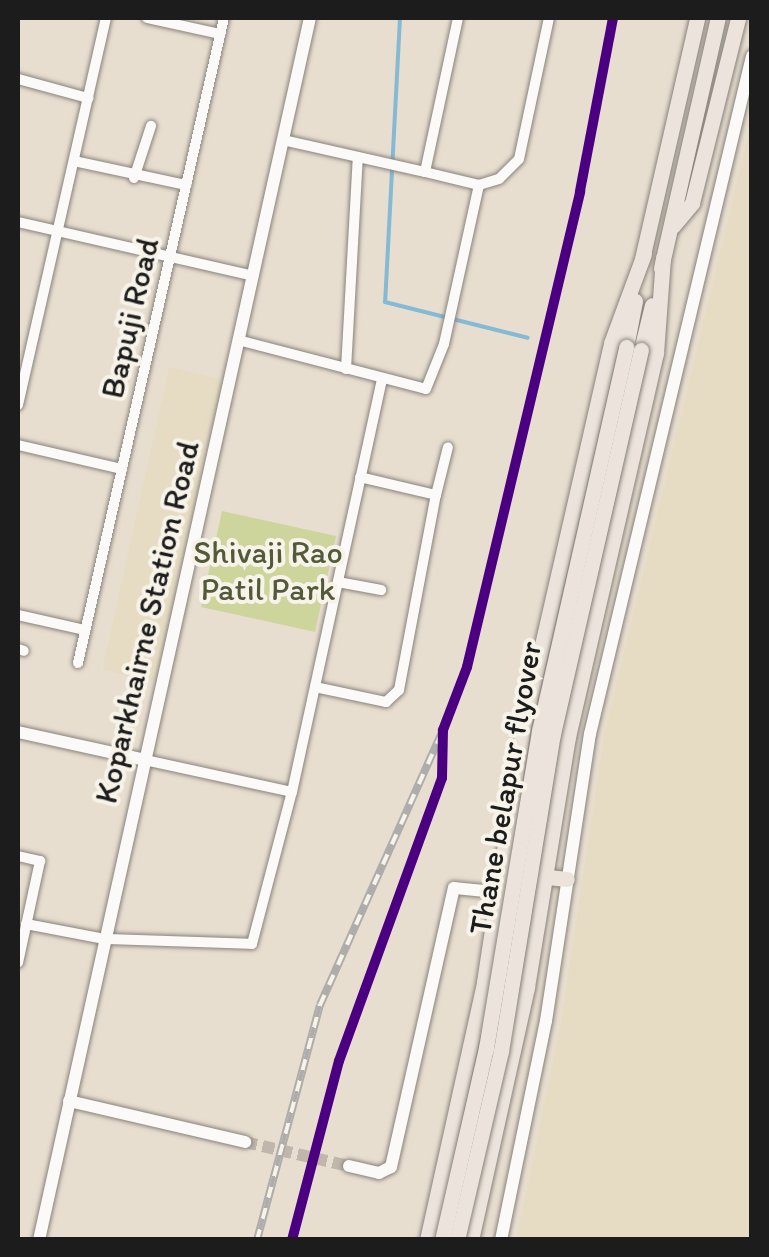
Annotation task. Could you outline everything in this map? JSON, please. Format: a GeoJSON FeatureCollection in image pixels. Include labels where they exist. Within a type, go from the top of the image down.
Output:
{"type":"FeatureCollection","features":[{"type":"Feature","properties":{"kind":"main road"},"geometry":{"type":"LineString","coordinates":[[633,348],[644,254],[697,18]]}},
{"type":"Feature","properties":{"kind":"main road"},"geometry":{"type":"LineString","coordinates":[[633,348],[663,258],[718,18]]}},
{"type":"Feature","properties":{"kind":"main road"},"geometry":{"type":"LineString","coordinates":[[670,230],[692,203],[738,18]]}},
{"type":"Feature","properties":{"kind":"main road"},"geometry":{"type":"LineString","coordinates":[[427,1240],[472,1048],[523,728],[606,362],[644,254]]}},
{"type":"Feature","properties":{"kind":"main road"},"geometry":{"type":"LineString","coordinates":[[471,1240],[514,1058],[568,737],[656,354],[663,258]]}},
{"type":"Feature","properties":{"kind":"main road","name":"Thane belapur flyover"},"geometry":{"type":"LineString","coordinates":[[442,1240],[486,1048],[539,730],[633,348]]}},
{"type":"Feature","properties":{"kind":"main road","name":"Thane belapur flyover"},"geometry":{"type":"LineString","coordinates":[[456,1240],[504,1035],[553,734],[633,348]]}},
{"type":"Feature","properties":{"kind":"main road"},"geometry":{"type":"LineString","coordinates":[[500,870],[567,880]]}},
{"type":"Feature","properties":{"kind":"street"},"geometry":{"type":"LineString","coordinates":[[18,406],[24,346],[58,232],[106,18]]}},
{"type":"Feature","properties":{"kind":"street"},"geometry":{"type":"LineString","coordinates":[[147,18],[220,34]]}},
{"type":"Feature","properties":{"kind":"street","name":"Bapuji Road"},"geometry":{"type":"LineString","coordinates":[[78,663],[224,18]]}},
{"type":"Feature","properties":{"kind":"street","name":"Koparkhairne Station Road"},"geometry":{"type":"LineString","coordinates":[[39,1240],[310,18]]}},
{"type":"Feature","properties":{"kind":"street"},"geometry":{"type":"LineString","coordinates":[[425,172],[458,18]]}},
{"type":"Feature","properties":{"kind":"street"},"geometry":{"type":"LineString","coordinates":[[283,140],[479,184],[500,179],[519,159],[549,18]]}},
{"type":"Feature","properties":{"kind":"street"},"geometry":{"type":"LineString","coordinates":[[501,1240],[564,901],[590,734],[752,56]]}},
{"type":"Feature","properties":{"kind":"street"},"geometry":{"type":"LineString","coordinates":[[18,79],[88,98]]}},
{"type":"Feature","properties":{"kind":"street"},"geometry":{"type":"LineString","coordinates":[[134,178],[151,126]]}},
{"type":"Feature","properties":{"kind":"street"},"geometry":{"type":"LineString","coordinates":[[346,370],[358,157]]}},
{"type":"Feature","properties":{"kind":"street"},"geometry":{"type":"LineString","coordinates":[[74,161],[134,178],[186,185]]}},
{"type":"Feature","properties":{"kind":"street"},"geometry":{"type":"LineString","coordinates":[[238,340],[426,390],[444,344],[479,184]]}},
{"type":"Feature","properties":{"kind":"street"},"geometry":{"type":"LineString","coordinates":[[18,222],[253,276]]}},
{"type":"Feature","properties":{"kind":"street"},"geometry":{"type":"LineString","coordinates":[[26,924],[105,939],[252,944],[292,792],[382,380]]}},
{"type":"Feature","properties":{"kind":"street"},"geometry":{"type":"LineString","coordinates":[[18,445],[122,469]]}},
{"type":"Feature","properties":{"kind":"street"},"geometry":{"type":"LineString","coordinates":[[315,687],[386,702],[395,696],[448,447]]}},
{"type":"Feature","properties":{"kind":"street"},"geometry":{"type":"LineString","coordinates":[[360,477],[436,495]]}},
{"type":"Feature","properties":{"kind":"street"},"geometry":{"type":"LineString","coordinates":[[338,582],[381,590]]}},
{"type":"Feature","properties":{"kind":"street"},"geometry":{"type":"LineString","coordinates":[[18,615],[85,630]]}},
{"type":"Feature","properties":{"kind":"street"},"geometry":{"type":"LineString","coordinates":[[18,732],[292,792]]}},
{"type":"Feature","properties":{"kind":"street"},"geometry":{"type":"LineString","coordinates":[[18,856],[40,861],[18,963]]}},
{"type":"Feature","properties":{"kind":"street"},"geometry":{"type":"LineString","coordinates":[[349,1166],[379,1173],[391,1166],[454,888],[564,901]]}},
{"type":"Feature","properties":{"kind":"street"},"geometry":{"type":"LineString","coordinates":[[69,1101],[245,1142]]}},
{"type":"Feature","properties":{"kind":"shaded area"},"geometry":{"type":"Polygon","coordinates":[[[751,122],[751,1239],[516,1239],[561,1021],[604,735],[751,122]]]}},
{"type":"Feature","properties":{"kind":"shaded area"},"geometry":{"type":"Polygon","coordinates":[[[169,367],[222,379],[155,682],[102,670],[169,367]]]}},
{"type":"Feature","properties":{"kind":"green space","name":"Shivaji Rao Patil Park"},"geometry":{"type":"Polygon","coordinates":[[[222,511],[336,536],[315,632],[201,607],[222,511]]]}},
{"type":"Feature","properties":{"kind":"waterway"},"geometry":{"type":"LineString","coordinates":[[400,18],[385,302],[528,338]]}},
{"type":"Feature","properties":{"kind":"tunnel"},"geometry":{"type":"LineString","coordinates":[[245,1142],[349,1166]]}},
{"type":"Feature","properties":{"kind":"railway"},"geometry":{"type":"LineString","coordinates":[[257,1240],[320,1005],[443,730]]}},
{"type":"Feature","properties":{"kind":"transit line"},"geometry":{"type":"LineString","coordinates":[[292,1240],[339,1061],[442,778],[443,730],[467,667],[580,191],[613,18]]}}]}
